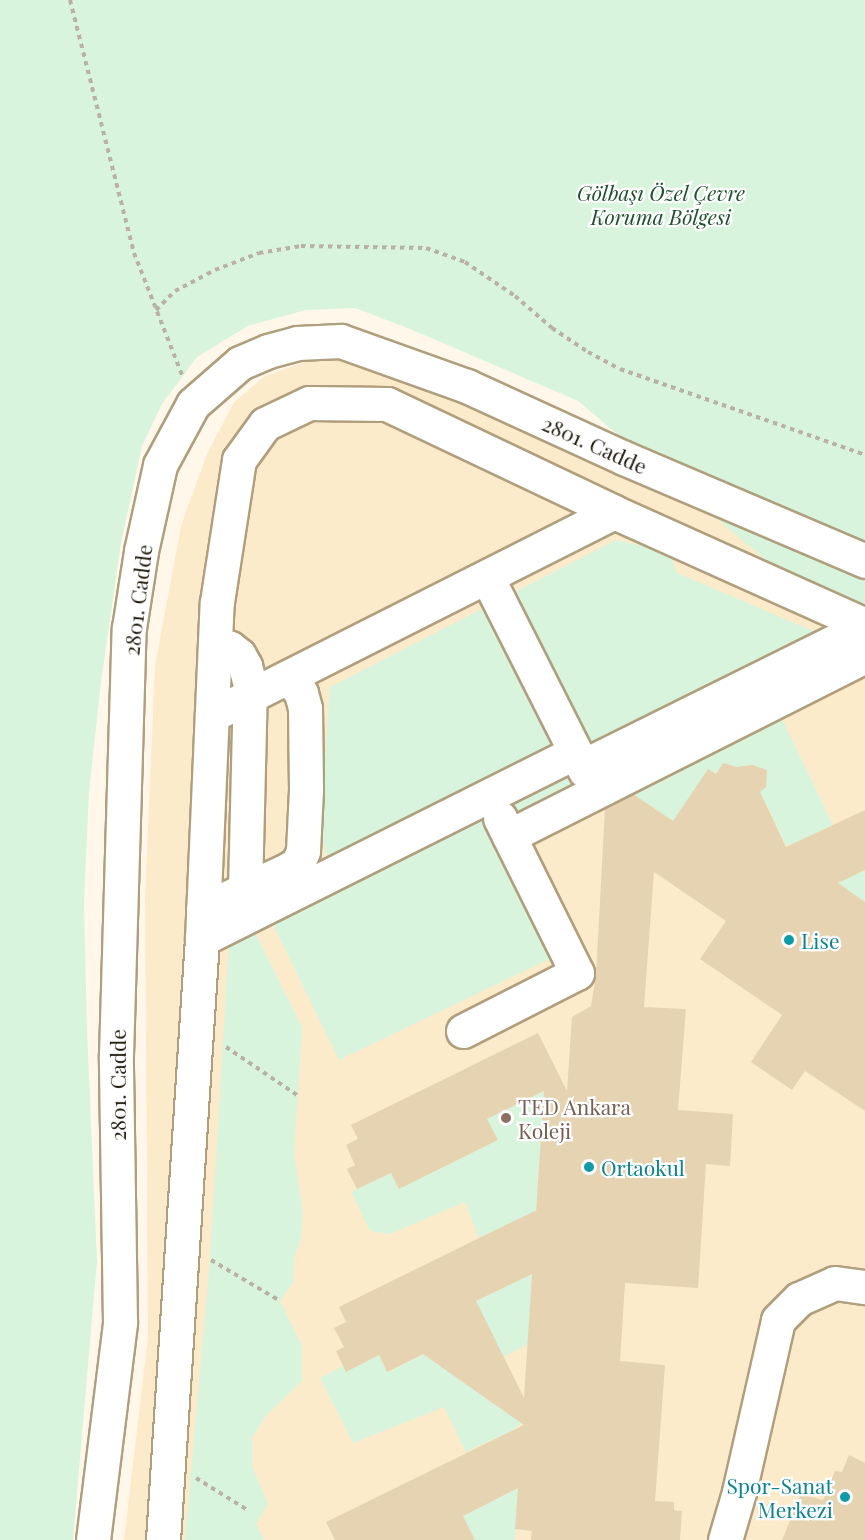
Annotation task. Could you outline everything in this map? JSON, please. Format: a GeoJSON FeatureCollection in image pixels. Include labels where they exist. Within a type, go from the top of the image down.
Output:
{"type":"FeatureCollection","features":[{"type":"Feature","properties":{"kind":"street","name":"2801. Cadde"},"geometry":{"type":"LineString","coordinates":[[93,1540],[120,1322],[116,1055],[129,628],[141,551],[160,465],[193,404],[240,363],[268,351],[297,343],[341,341],[467,387],[624,458],[865,561]]}},
{"type":"Feature","properties":{"kind":"street"},"geometry":{"type":"LineString","coordinates":[[163,1540],[203,924],[217,603],[239,460],[265,424],[309,403],[387,404],[614,512],[865,626]]}},
{"type":"Feature","properties":{"kind":"street"},"geometry":{"type":"LineString","coordinates":[[212,715],[614,512]]}},
{"type":"Feature","properties":{"kind":"street"},"geometry":{"type":"LineString","coordinates":[[487,577],[584,770]]}},
{"type":"Feature","properties":{"kind":"street"},"geometry":{"type":"LineString","coordinates":[[509,836],[584,770],[865,626]]}},
{"type":"Feature","properties":{"kind":"street"},"geometry":{"type":"LineString","coordinates":[[215,643],[239,655],[245,666],[250,685],[244,890]]}},
{"type":"Feature","properties":{"kind":"street"},"geometry":{"type":"LineString","coordinates":[[203,924],[488,795],[584,770],[865,656]]}},
{"type":"Feature","properties":{"kind":"street"},"geometry":{"type":"LineString","coordinates":[[203,924],[244,890],[298,863],[303,851],[306,789],[305,708],[301,693],[289,677]]}},
{"type":"Feature","properties":{"kind":"street"},"geometry":{"type":"LineString","coordinates":[[463,1031],[578,973],[488,795]]}},
{"type":"Feature","properties":{"kind":"street"},"geometry":{"type":"LineString","coordinates":[[725,1540],[739,1492],[778,1320],[798,1299],[835,1283],[865,1287]]}},
{"type":"Feature","properties":{"kind":"path"},"geometry":{"type":"LineString","coordinates":[[70,0],[134,253],[193,404]]}},
{"type":"Feature","properties":{"kind":"path"},"geometry":{"type":"LineString","coordinates":[[156,310],[175,291],[215,270],[259,253],[301,246],[426,248],[465,262],[515,297],[552,328],[588,352],[620,369],[865,455]]}},
{"type":"Feature","properties":{"kind":"path"},"geometry":{"type":"LineString","coordinates":[[195,1026],[297,1095]]}},
{"type":"Feature","properties":{"kind":"path"},"geometry":{"type":"LineString","coordinates":[[182,1242],[280,1301]]}},
{"type":"Feature","properties":{"kind":"path"},"geometry":{"type":"LineString","coordinates":[[169,1463],[246,1509]]}},
{"type":"Feature","properties":{"kind":"shaded area","name":"TED Ankara Koleji"},"geometry":{"type":"Polygon","coordinates":[[[324,355],[376,368],[865,580],[865,1540],[124,1540],[148,1337],[145,899],[155,666],[181,526],[207,454],[234,402],[265,376],[324,355]]]}},
{"type":"Feature","properties":{"kind":"green space","name":"Gölbaşı Özel Çevre Koruma Bölgesi"},"geometry":{"type":"Polygon","coordinates":[[[0,0],[865,0],[865,644],[578,401],[355,308],[306,310],[248,326],[197,357],[162,404],[142,446],[121,543],[101,682],[89,792],[84,903],[97,1261],[73,1540],[0,1540],[0,0]]]}},
{"type":"Feature","properties":{"kind":"green space"},"geometry":{"type":"Polygon","coordinates":[[[616,540],[669,552],[677,573],[865,653],[510,835],[566,951],[339,1060],[265,908],[331,874],[320,827],[330,687],[616,540]]]}},
{"type":"Feature","properties":{"kind":"green space"},"geometry":{"type":"Polygon","coordinates":[[[781,717],[833,825],[797,842],[786,846],[767,805],[748,812],[752,765],[737,767],[723,763],[716,774],[708,769],[690,832],[624,788],[781,717]]]}},
{"type":"Feature","properties":{"kind":"green space"},"geometry":{"type":"Polygon","coordinates":[[[865,870],[865,902],[838,883],[865,870]]]}},
{"type":"Feature","properties":{"kind":"green space"},"geometry":{"type":"Polygon","coordinates":[[[247,916],[302,1027],[294,1154],[303,1214],[300,1241],[294,1258],[293,1283],[280,1301],[302,1346],[302,1381],[266,1416],[252,1437],[252,1466],[268,1504],[256,1524],[264,1540],[185,1540],[210,1259],[230,925],[247,916]]]}},
{"type":"Feature","properties":{"kind":"green space"},"geometry":{"type":"Polygon","coordinates":[[[544,1091],[536,1211],[479,1238],[465,1202],[390,1234],[370,1231],[351,1192],[391,1173],[399,1189],[498,1140],[487,1119],[544,1091]]]}},
{"type":"Feature","properties":{"kind":"green space"},"geometry":{"type":"Polygon","coordinates":[[[532,1274],[529,1344],[459,1379],[522,1423],[513,1430],[466,1452],[444,1407],[353,1443],[320,1378],[343,1366],[346,1371],[379,1355],[388,1372],[486,1323],[476,1301],[532,1274]]]}},
{"type":"Feature","properties":{"kind":"green space"},"geometry":{"type":"Polygon","coordinates":[[[518,1488],[515,1540],[467,1540],[473,1537],[463,1516],[518,1488]]]}},
{"type":"Feature","properties":{"kind":"building","name":"Ortaokul"},"geometry":{"type":"Polygon","coordinates":[[[723,763],[737,767],[752,765],[767,770],[766,787],[760,792],[786,847],[865,810],[865,870],[838,883],[865,902],[865,1111],[805,1071],[792,1090],[751,1062],[782,1015],[700,959],[726,921],[654,872],[644,1007],[686,1009],[678,1110],[733,1114],[730,1166],[706,1164],[698,1288],[625,1283],[620,1361],[665,1365],[655,1501],[674,1502],[674,1510],[682,1511],[680,1540],[531,1540],[532,1531],[515,1529],[518,1488],[463,1516],[475,1540],[335,1540],[326,1522],[524,1425],[423,1354],[387,1372],[379,1355],[346,1372],[336,1351],[344,1347],[334,1328],[346,1322],[339,1307],[535,1211],[536,1213],[544,1091],[487,1119],[498,1140],[399,1189],[391,1173],[357,1189],[347,1169],[355,1165],[346,1145],[358,1139],[351,1125],[538,1033],[567,1091],[572,1017],[591,1006],[596,975],[605,808],[633,794],[673,821],[708,769],[716,774],[723,763]],[[532,1274],[476,1301],[524,1398],[532,1274]]]}},
{"type":"Feature","properties":{"kind":"building","name":"Spor-Sanat Merkezi"},"geometry":{"type":"Polygon","coordinates":[[[849,1455],[865,1463],[865,1540],[782,1540],[801,1494],[823,1500],[835,1471],[842,1472],[849,1455]]]}},
{"type":"Feature","properties":{"kind":"place","name":"Lise"},"geometry":{"type":"Point","coordinates":[789,940]}},
{"type":"Feature","properties":{"kind":"place","name":"TED Ankara Koleji"},"geometry":{"type":"Point","coordinates":[506,1118]}},
{"type":"Feature","properties":{"kind":"place","name":"Ortaokul"},"geometry":{"type":"Point","coordinates":[589,1167]}},
{"type":"Feature","properties":{"kind":"place","name":"Spor-Sanat Merkezi"},"geometry":{"type":"Point","coordinates":[845,1497]}}]}
